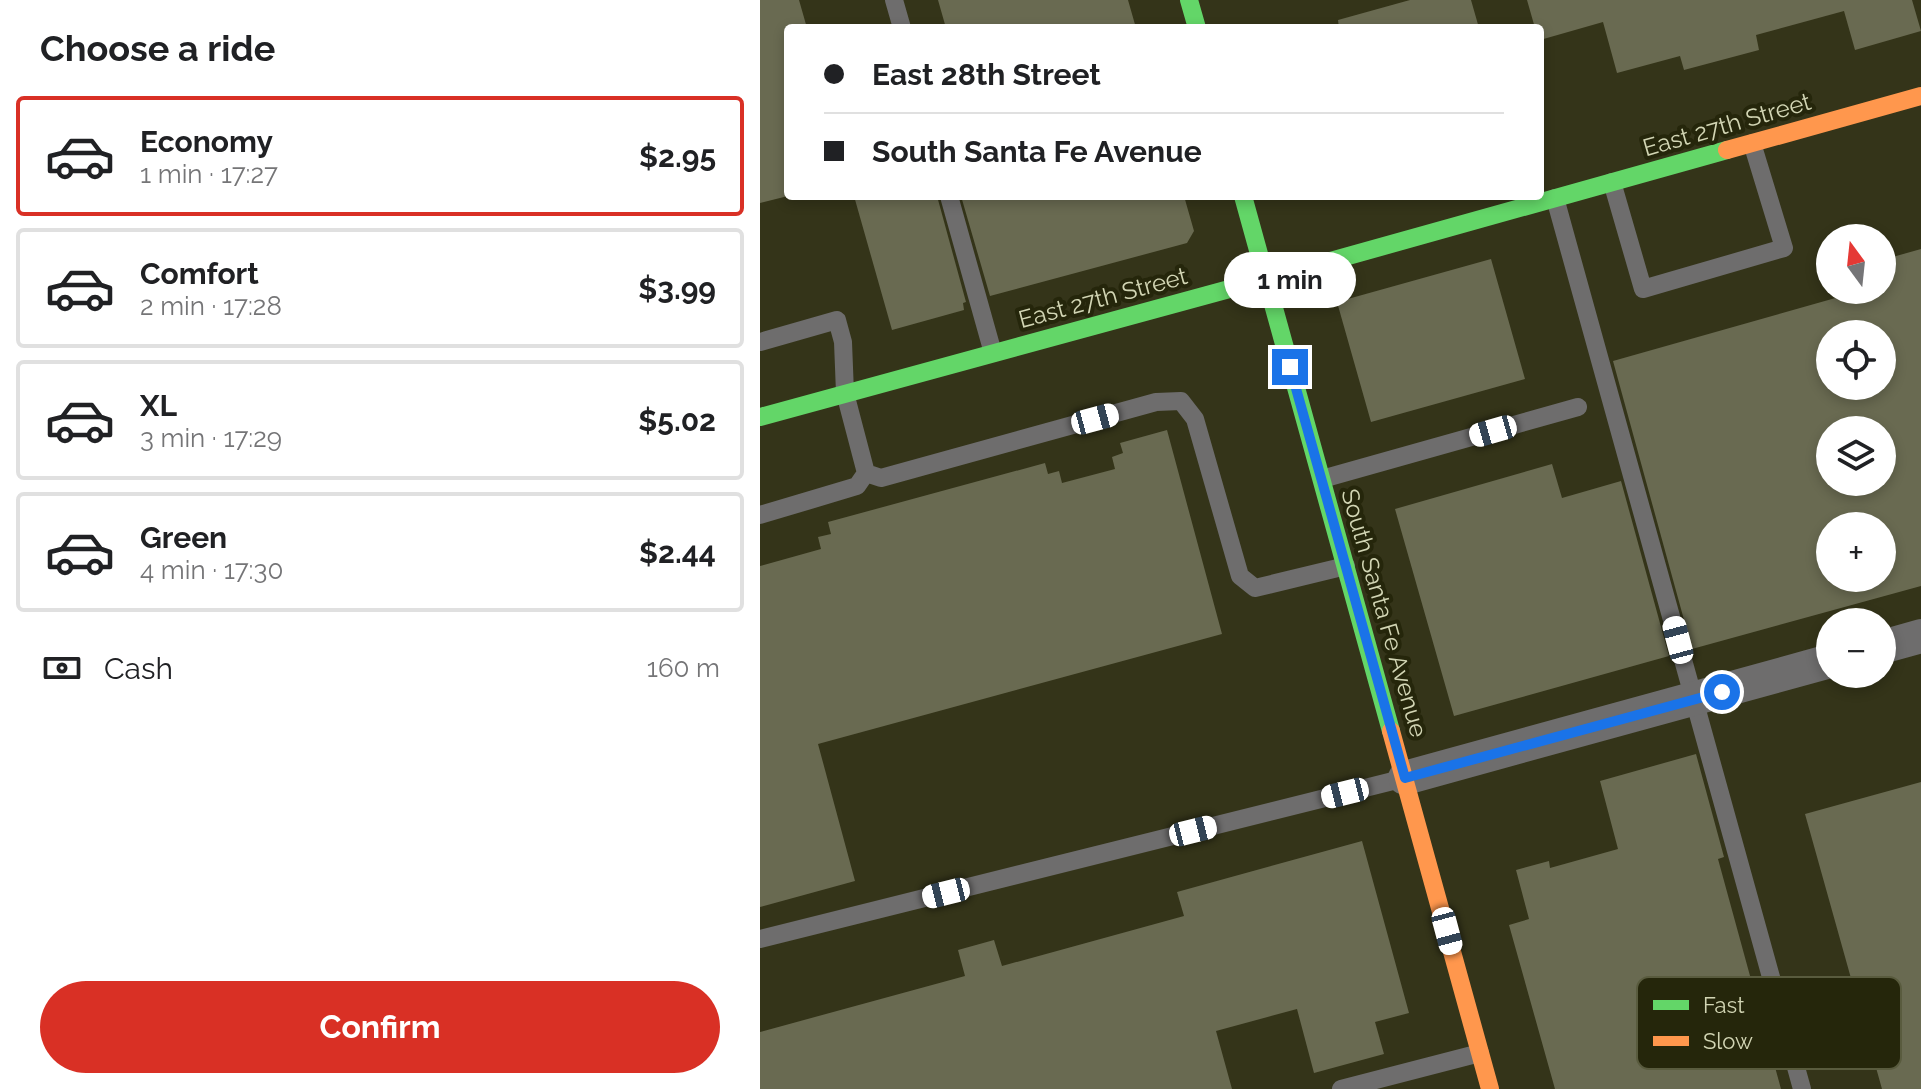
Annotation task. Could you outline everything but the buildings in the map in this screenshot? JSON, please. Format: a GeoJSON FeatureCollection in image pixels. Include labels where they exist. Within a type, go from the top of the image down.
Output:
{"type":"FeatureCollection","features":[{"type":"Feature","properties":{"kind":"street"},"geometry":{"type":"LineString","coordinates":[[1189,0],[1196,24]]}},
{"type":"Feature","properties":{"kind":"street","name":"East 27th Street"},"geometry":{"type":"LineString","coordinates":[[760,417],[1921,96]]}},
{"type":"Feature","properties":{"kind":"street","name":"South Santa Fe Avenue"},"geometry":{"type":"LineString","coordinates":[[1244,200],[1490,1089]]}},
{"type":"Feature","properties":{"kind":"street"},"geometry":{"type":"LineString","coordinates":[[1896,643],[1921,636]]}},
{"type":"Feature","properties":{"kind":"street"},"geometry":{"type":"LineString","coordinates":[[1405,778],[1816,665]]}},
{"type":"Feature","properties":{"kind":"lane"},"geometry":{"type":"LineString","coordinates":[[894,0],[901,24]]}},
{"type":"Feature","properties":{"kind":"lane"},"geometry":{"type":"LineString","coordinates":[[1612,182],[1643,289],[1784,248],[1752,143]]}},
{"type":"Feature","properties":{"kind":"lane"},"geometry":{"type":"LineString","coordinates":[[1555,198],[1771,977]]}},
{"type":"Feature","properties":{"kind":"lane"},"geometry":{"type":"LineString","coordinates":[[950,200],[993,353]]}},
{"type":"Feature","properties":{"kind":"lane"},"geometry":{"type":"LineString","coordinates":[[760,342],[837,320],[843,342],[845,393],[866,473],[857,486],[760,515]]}},
{"type":"Feature","properties":{"kind":"lane"},"geometry":{"type":"LineString","coordinates":[[866,473],[881,478],[1156,402],[1181,401],[1195,419],[1240,576],[1255,588],[1346,566]]}},
{"type":"Feature","properties":{"kind":"lane"},"geometry":{"type":"LineString","coordinates":[[1322,479],[1578,407]]}},
{"type":"Feature","properties":{"kind":"lane"},"geometry":{"type":"LineString","coordinates":[[760,939],[1405,778]]}},
{"type":"Feature","properties":{"kind":"lane"},"geometry":{"type":"LineString","coordinates":[[1341,1089],[1480,1053]]}},
{"type":"Feature","properties":{"kind":"lane"},"geometry":{"type":"LineString","coordinates":[[1796,1069],[1802,1089]]}},
{"type":"Feature","properties":{"kind":"traffic: fast"},"geometry":{"type":"LineString","coordinates":[[1189,0],[1196,24]]}},
{"type":"Feature","properties":{"kind":"traffic: fast"},"geometry":{"type":"LineString","coordinates":[[760,417],[1727,150]]}},
{"type":"Feature","properties":{"kind":"traffic: fast"},"geometry":{"type":"LineString","coordinates":[[1244,200],[1391,731]]}},
{"type":"Feature","properties":{"kind":"traffic: slow"},"geometry":{"type":"LineString","coordinates":[[1727,150],[1921,96]]}},
{"type":"Feature","properties":{"kind":"traffic: slow"},"geometry":{"type":"LineString","coordinates":[[1391,731],[1490,1089]]}},
{"type":"Feature","properties":{"kind":"route"},"geometry":{"type":"LineString","coordinates":[[1290,367],[1405,778],[1722,692]]}}]}
